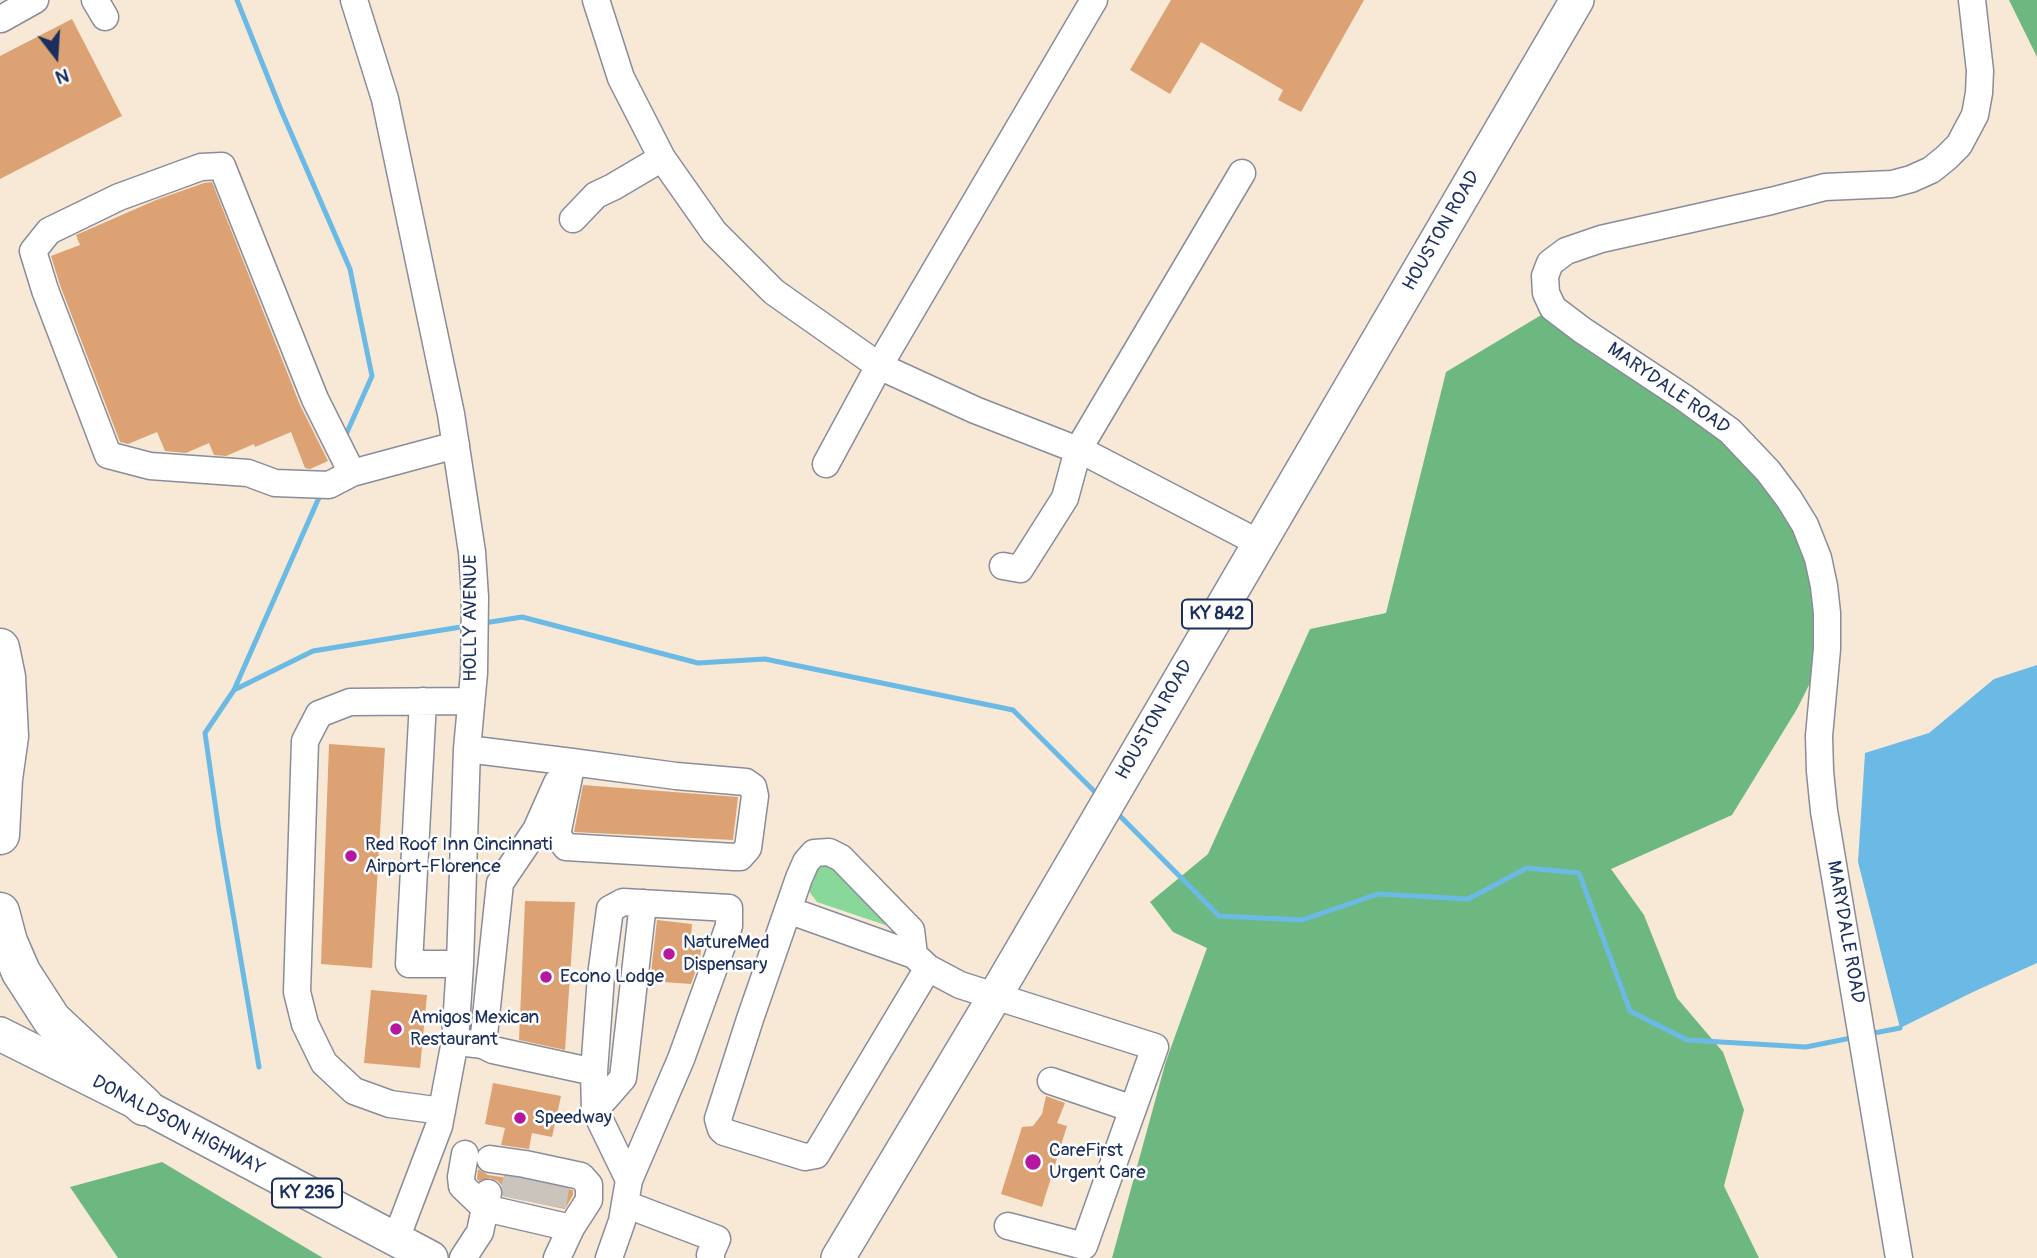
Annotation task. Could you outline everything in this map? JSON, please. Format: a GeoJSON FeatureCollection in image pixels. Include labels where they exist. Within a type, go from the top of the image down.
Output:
{"type":"FeatureCollection","features":[{"type":"Feature","properties":{"kind":"highway"},"geometry":{"type":"LineString","coordinates":[[0,648],[6,677],[9,736],[2,783],[0,835]]}},
{"type":"Feature","properties":{"kind":"highway"},"geometry":{"type":"LineString","coordinates":[[0,912],[8,943],[21,972],[52,1020],[144,1106]]}},
{"type":"Feature","properties":{"kind":"main road","name":"HOUSTON ROAD"},"geometry":{"type":"LineString","coordinates":[[838,1258],[995,996],[1577,0]]}},
{"type":"Feature","properties":{"kind":"main road","name":"DONALDSON HIGHWAY"},"geometry":{"type":"LineString","coordinates":[[0,1034],[144,1106],[431,1258]]}},
{"type":"Feature","properties":{"kind":"street","name":"HOLLY AVENUE"},"geometry":{"type":"LineString","coordinates":[[354,0],[385,99],[456,445],[472,552],[475,597],[474,673],[467,749],[455,1041],[442,1111],[396,1239]]}},
{"type":"Feature","properties":{"kind":"street"},"geometry":{"type":"LineString","coordinates":[[596,0],[621,78],[662,158],[714,232],[774,292],[879,366],[975,410],[1078,450],[1259,543]]}},
{"type":"Feature","properties":{"kind":"street"},"geometry":{"type":"LineString","coordinates":[[826,464],[879,366],[1094,0]]}},
{"type":"Feature","properties":{"kind":"street","name":"MARYDALE ROAD"},"geometry":{"type":"LineString","coordinates":[[1899,1258],[1824,811],[1819,736],[1827,649],[1827,613],[1818,558],[1805,525],[1789,499],[1768,471],[1730,431],[1553,308],[1546,293],[1545,276],[1550,262],[1566,251],[1601,239],[1825,187],[1892,184],[1931,170],[1959,145],[1975,115],[1980,71],[1972,0]]}},
{"type":"Feature","properties":{"kind":"street"},"geometry":{"type":"LineString","coordinates":[[573,219],[596,195],[662,158]]}},
{"type":"Feature","properties":{"kind":"street"},"geometry":{"type":"LineString","coordinates":[[352,473],[315,399],[222,166],[201,167],[119,197],[49,231],[33,251],[45,290],[108,455],[150,466],[248,473],[275,483],[329,485],[352,473],[456,445]]}},
{"type":"Feature","properties":{"kind":"street"},"geometry":{"type":"LineString","coordinates":[[1003,566],[1020,569],[1065,498],[1078,450],[1242,173]]}},
{"type":"Feature","properties":{"kind":"street"},"geometry":{"type":"LineString","coordinates":[[423,701],[409,964],[460,964]]}},
{"type":"Feature","properties":{"kind":"street"},"geometry":{"type":"LineString","coordinates":[[442,1111],[390,1104],[354,1091],[324,1063],[305,1024],[297,992],[305,741],[319,714],[350,702],[471,701]]}},
{"type":"Feature","properties":{"kind":"street"},"geometry":{"type":"LineString","coordinates":[[467,749],[572,762],[676,776],[746,782],[753,787],[755,796],[748,848],[740,857],[734,858],[566,847],[557,835],[572,762]]}},
{"type":"Feature","properties":{"kind":"street"},"geometry":{"type":"LineString","coordinates":[[483,1045],[500,883],[536,830],[560,777],[572,762]]}},
{"type":"Feature","properties":{"kind":"street"},"geometry":{"type":"LineString","coordinates":[[829,852],[841,858],[911,930],[921,961],[819,1152],[809,1157],[724,1132],[718,1125],[731,1077],[788,910],[806,862],[814,853],[829,852]]}},
{"type":"Feature","properties":{"kind":"street"},"geometry":{"type":"LineString","coordinates":[[609,1258],[622,1221],[627,1192],[681,1059],[729,926],[729,908],[623,902],[610,909],[601,976],[594,1072],[595,1110],[627,1192],[717,1239],[707,1257]]}},
{"type":"Feature","properties":{"kind":"street"},"geometry":{"type":"LineString","coordinates":[[595,1110],[623,1078],[643,903]]}},
{"type":"Feature","properties":{"kind":"street"},"geometry":{"type":"LineString","coordinates":[[788,910],[921,961],[960,985],[1155,1047],[1084,1247],[1008,1226]]}},
{"type":"Feature","properties":{"kind":"street"},"geometry":{"type":"LineString","coordinates":[[455,1041],[483,1045],[493,1050],[594,1072]]}},
{"type":"Feature","properties":{"kind":"street"},"geometry":{"type":"LineString","coordinates":[[1051,1081],[1133,1109]]}},
{"type":"Feature","properties":{"kind":"street"},"geometry":{"type":"LineString","coordinates":[[431,1147],[523,1192],[557,1258]]}},
{"type":"Feature","properties":{"kind":"street"},"geometry":{"type":"LineString","coordinates":[[463,1258],[480,1232],[523,1192]]}},
{"type":"Feature","properties":{"kind":"green space"},"geometry":{"type":"Polygon","coordinates":[[[2009,0],[2037,0],[2037,57],[2009,0]]]}},
{"type":"Feature","properties":{"kind":"green space"},"geometry":{"type":"Polygon","coordinates":[[[1553,308],[1683,397],[1805,525],[1827,649],[1797,709],[1732,815],[1611,869],[1644,915],[1677,998],[1723,1052],[1744,1110],[1724,1186],[1759,1258],[1112,1258],[1166,1061],[1207,948],[1173,932],[1150,902],[1208,854],[1310,629],[1386,613],[1446,372],[1553,308]]]}},
{"type":"Feature","properties":{"kind":"green space"},"geometry":{"type":"Polygon","coordinates":[[[827,863],[835,864],[903,931],[817,902],[808,890],[817,867],[827,863]]]}},
{"type":"Feature","properties":{"kind":"green space"},"geometry":{"type":"Polygon","coordinates":[[[162,1162],[323,1258],[118,1258],[70,1187],[162,1162]]]}},
{"type":"Feature","properties":{"kind":"water"},"geometry":{"type":"Polygon","coordinates":[[[2037,665],[2037,963],[1900,1028],[1858,862],[1865,753],[1929,733],[1994,679],[2037,665]]]}},
{"type":"Feature","properties":{"kind":"building"},"geometry":{"type":"Polygon","coordinates":[[[1171,0],[1364,0],[1301,112],[1278,100],[1283,90],[1201,42],[1170,94],[1130,70],[1171,0]]]}},
{"type":"Feature","properties":{"kind":"building"},"geometry":{"type":"Polygon","coordinates":[[[72,19],[122,116],[0,179],[0,56],[72,19]]]}},
{"type":"Feature","properties":{"kind":"building"},"geometry":{"type":"Polygon","coordinates":[[[212,182],[300,405],[328,461],[310,469],[305,468],[291,432],[226,456],[214,455],[209,443],[186,453],[165,451],[157,432],[128,444],[120,442],[60,285],[51,256],[80,245],[76,235],[156,200],[212,182]]]}},
{"type":"Feature","properties":{"kind":"building","name":"Red Roof Inn Cincinnati Airport-Florence"},"geometry":{"type":"Polygon","coordinates":[[[329,744],[385,748],[372,968],[321,964],[329,744]]]}},
{"type":"Feature","properties":{"kind":"building"},"geometry":{"type":"Polygon","coordinates":[[[583,785],[738,797],[733,840],[574,832],[583,785]]]}},
{"type":"Feature","properties":{"kind":"building","name":"Econo Lodge"},"geometry":{"type":"Polygon","coordinates":[[[525,901],[575,902],[565,1050],[519,1040],[525,901]]]}},
{"type":"Feature","properties":{"kind":"building"},"geometry":{"type":"Polygon","coordinates":[[[657,920],[692,924],[690,948],[701,949],[691,984],[650,981],[657,920]]]}},
{"type":"Feature","properties":{"kind":"building","name":"Amigos Mexican Restaurant"},"geometry":{"type":"Polygon","coordinates":[[[371,990],[427,995],[420,1068],[364,1063],[371,990]]]}},
{"type":"Feature","properties":{"kind":"building"},"geometry":{"type":"Polygon","coordinates":[[[493,1083],[561,1096],[552,1137],[532,1133],[529,1149],[501,1145],[505,1128],[485,1124],[493,1083]]]}},
{"type":"Feature","properties":{"kind":"building"},"geometry":{"type":"Polygon","coordinates":[[[1046,1096],[1065,1103],[1057,1123],[1067,1126],[1042,1207],[1001,1194],[1022,1127],[1033,1126],[1042,1114],[1046,1096]]]}},
{"type":"Feature","properties":{"kind":"building"},"geometry":{"type":"Polygon","coordinates":[[[478,1169],[488,1175],[573,1190],[573,1195],[565,1209],[503,1196],[503,1187],[498,1181],[490,1178],[479,1181],[477,1179],[478,1169]]]}},
{"type":"Feature","properties":{"kind":"waterway"},"geometry":{"type":"LineString","coordinates":[[237,0],[350,269],[372,376],[344,439]]}},
{"type":"Feature","properties":{"kind":"waterway"},"geometry":{"type":"LineString","coordinates":[[259,1067],[205,733],[234,690],[321,493]]}},
{"type":"Feature","properties":{"kind":"waterway"},"geometry":{"type":"LineString","coordinates":[[484,623],[522,617],[698,663],[765,659],[1013,710],[1099,796]]}},
{"type":"Feature","properties":{"kind":"waterway"},"geometry":{"type":"LineString","coordinates":[[234,690],[313,651],[467,626]]}},
{"type":"Feature","properties":{"kind":"waterway"},"geometry":{"type":"LineString","coordinates":[[1116,812],[1219,916],[1302,920],[1378,894],[1468,899],[1527,868],[1579,873],[1630,1011],[1687,1040],[1806,1047],[1856,1037]]}},
{"type":"Feature","properties":{"kind":"waterway"},"geometry":{"type":"LineString","coordinates":[[1869,1034],[1900,1028]]}},
{"type":"Feature","properties":{"kind":"tunnel"},"geometry":{"type":"LineString","coordinates":[[512,1198],[520,1163]]}},
{"type":"Feature","properties":{"kind":"tunnel"},"geometry":{"type":"LineString","coordinates":[[531,1202],[536,1178]]}},
{"type":"Feature","properties":{"kind":"tunnel"},"geometry":{"type":"LineString","coordinates":[[553,1206],[557,1182]]}},
{"type":"Feature","properties":{"kind":"place","name":"Red Roof Inn Cincinnati Airport-Florence"},"geometry":{"type":"Point","coordinates":[351,856]}},
{"type":"Feature","properties":{"kind":"place","name":"NatureMed Dispensary"},"geometry":{"type":"Point","coordinates":[669,954]}},
{"type":"Feature","properties":{"kind":"place","name":"Econo Lodge"},"geometry":{"type":"Point","coordinates":[546,977]}},
{"type":"Feature","properties":{"kind":"place","name":"Amigos Mexican Restaurant"},"geometry":{"type":"Point","coordinates":[396,1029]}},
{"type":"Feature","properties":{"kind":"place","name":"Speedway"},"geometry":{"type":"Point","coordinates":[520,1118]}},
{"type":"Feature","properties":{"kind":"place","name":"CareFirst Urgent Care"},"geometry":{"type":"Point","coordinates":[1033,1162]}}]}
